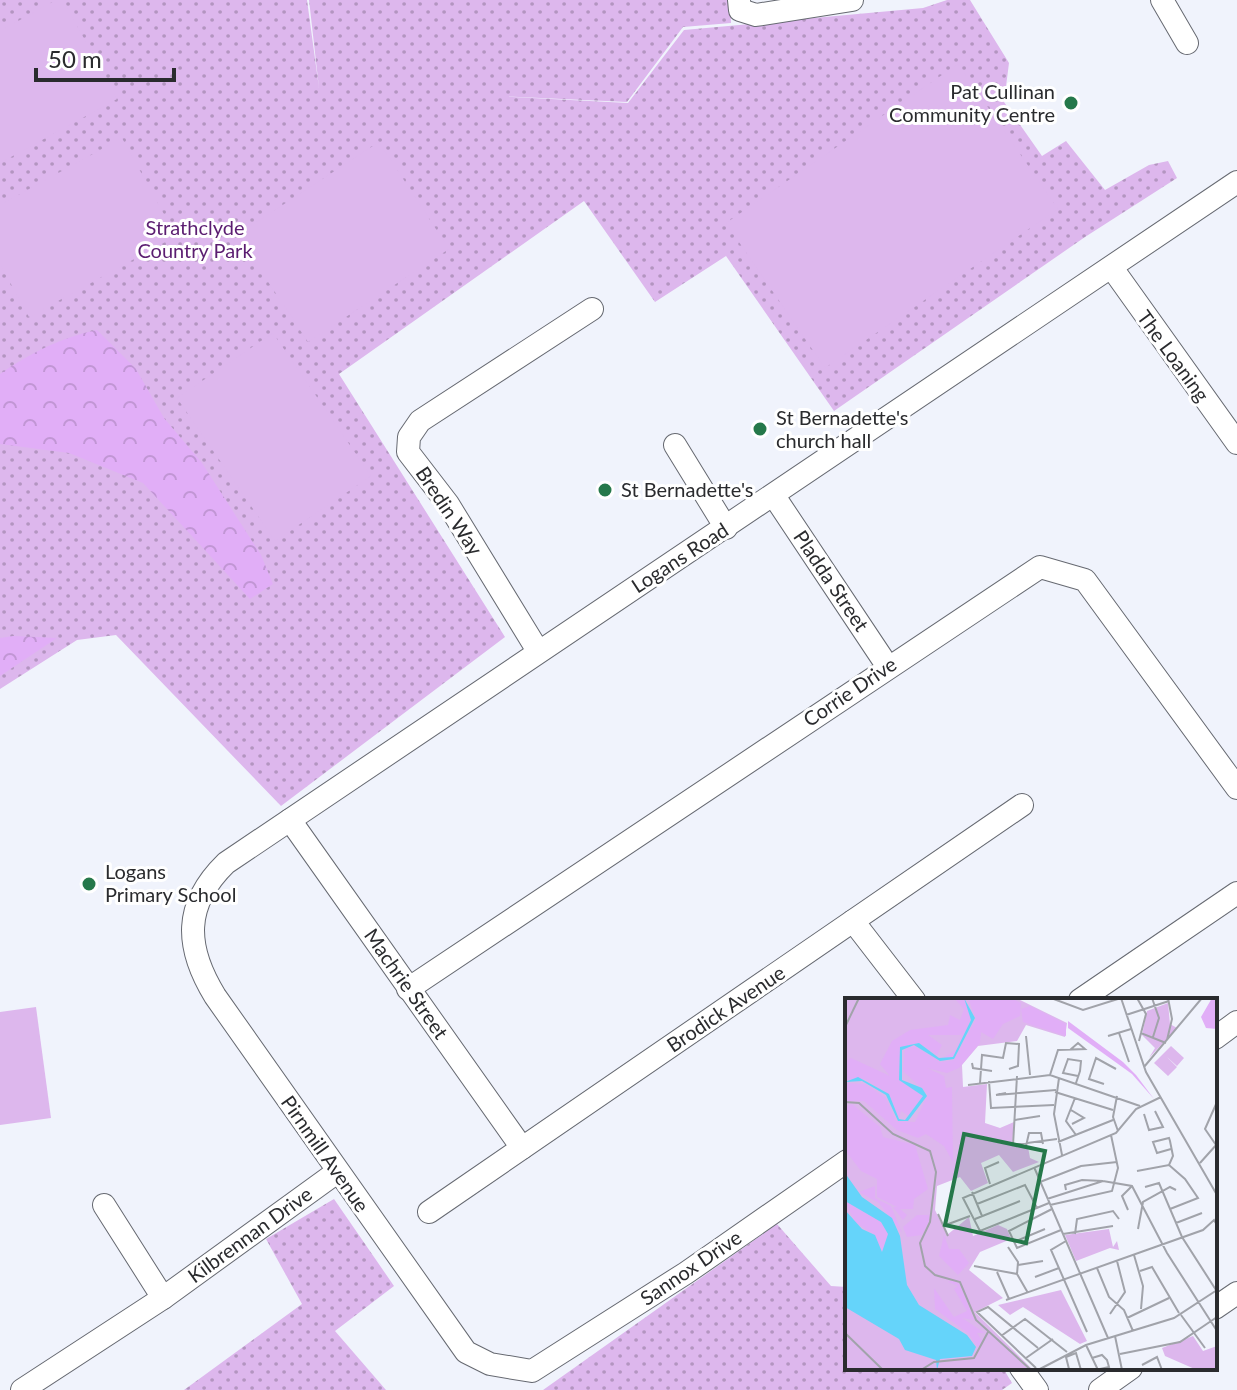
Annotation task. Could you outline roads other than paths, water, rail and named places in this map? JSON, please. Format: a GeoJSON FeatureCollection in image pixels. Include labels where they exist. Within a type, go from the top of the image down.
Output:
{"type":"FeatureCollection","features":[{"type":"Feature","properties":{"kind":"street"},"geometry":{"type":"LineString","coordinates":[[740,5],[756,15],[852,0]]}},
{"type":"Feature","properties":{"kind":"street"},"geometry":{"type":"LineString","coordinates":[[1162,0],[1187,43]]}},
{"type":"Feature","properties":{"kind":"street","name":"Logans Road"},"geometry":{"type":"LineString","coordinates":[[208,884],[226,863],[1237,182]]}},
{"type":"Feature","properties":{"kind":"street","name":"The Loaning"},"geometry":{"type":"LineString","coordinates":[[1112,268],[1237,443]]}},
{"type":"Feature","properties":{"kind":"street","name":"Bredin Way"},"geometry":{"type":"LineString","coordinates":[[538,651],[448,504],[408,452],[409,437],[420,421],[592,309]]}},
{"type":"Feature","properties":{"kind":"street"},"geometry":{"type":"LineString","coordinates":[[675,445],[726,528]]}},
{"type":"Feature","properties":{"kind":"street","name":"Pladda Street"},"geometry":{"type":"LineString","coordinates":[[774,496],[888,667]]}},
{"type":"Feature","properties":{"kind":"street","name":"Corrie Drive"},"geometry":{"type":"LineString","coordinates":[[408,989],[1040,567],[1085,580],[1237,788]]}},
{"type":"Feature","properties":{"kind":"street","name":"Brodick Avenue"},"geometry":{"type":"LineString","coordinates":[[429,1212],[1022,805]]}},
{"type":"Feature","properties":{"kind":"street","name":"Machrie Street"},"geometry":{"type":"LineString","coordinates":[[290,820],[522,1148]]}},
{"type":"Feature","properties":{"kind":"street","name":"Pirnmill Avenue"},"geometry":{"type":"LineString","coordinates":[[208,884],[198,900],[193,921],[192,942],[202,974],[337,1172],[466,1352],[490,1364],[532,1371]]}},
{"type":"Feature","properties":{"kind":"street"},"geometry":{"type":"LineString","coordinates":[[1083,998],[1237,893]]}},
{"type":"Feature","properties":{"kind":"street"},"geometry":{"type":"LineString","coordinates":[[853,921],[912,998]]}},
{"type":"Feature","properties":{"kind":"street"},"geometry":{"type":"LineString","coordinates":[[1217,1037],[1237,1022]]}},
{"type":"Feature","properties":{"kind":"street","name":"Sannox Drive"},"geometry":{"type":"LineString","coordinates":[[532,1371],[686,1273],[845,1162]]}},
{"type":"Feature","properties":{"kind":"street","name":"Kilbrennan Drive"},"geometry":{"type":"LineString","coordinates":[[22,1390],[163,1298],[337,1172]]}},
{"type":"Feature","properties":{"kind":"street"},"geometry":{"type":"LineString","coordinates":[[104,1205],[163,1298]]}},
{"type":"Feature","properties":{"kind":"street"},"geometry":{"type":"LineString","coordinates":[[1217,1307],[1237,1293]]}},
{"type":"Feature","properties":{"kind":"street"},"geometry":{"type":"LineString","coordinates":[[1022,1370],[1037,1390]]}},
{"type":"Feature","properties":{"kind":"street"},"geometry":{"type":"LineString","coordinates":[[1100,1390],[1128,1370]]}},
{"type":"Feature","properties":{"kind":"place","name":"Pat Cullinan Community Centre"},"geometry":{"type":"Point","coordinates":[1071,103]}},
{"type":"Feature","properties":{"kind":"place","name":"St Bernadette's church hall"},"geometry":{"type":"Point","coordinates":[760,429]}},
{"type":"Feature","properties":{"kind":"place","name":"St Bernadette's"},"geometry":{"type":"Point","coordinates":[605,490]}},
{"type":"Feature","properties":{"kind":"place","name":"Logans Primary School"},"geometry":{"type":"Point","coordinates":[89,884]}},
{"type":"Feature","properties":{"kind":"park label","name":"Strathclyde Country Park"},"geometry":{"type":"Point","coordinates":[195,240]}}]}
